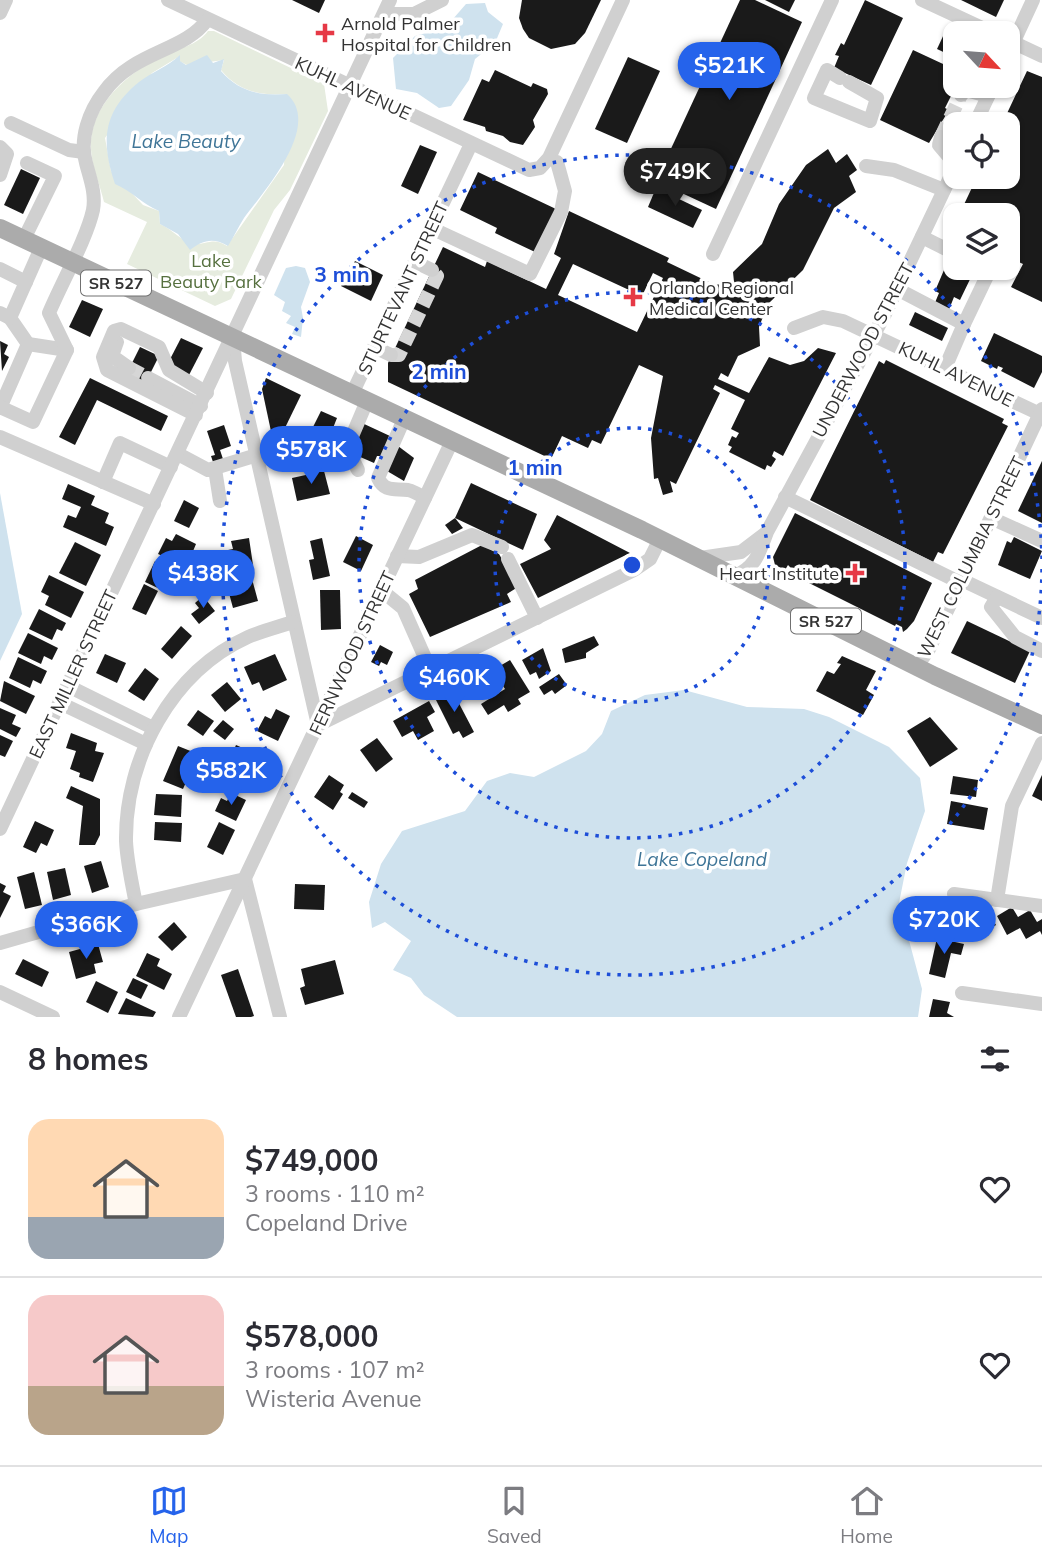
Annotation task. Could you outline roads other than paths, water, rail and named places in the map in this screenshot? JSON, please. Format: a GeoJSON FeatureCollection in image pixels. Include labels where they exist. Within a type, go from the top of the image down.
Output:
{"type":"FeatureCollection","features":[{"type":"Feature","properties":{"kind":"main road","name":"SR 527"},"geometry":{"type":"LineString","coordinates":[[0,228],[701,558],[918,667],[1042,725]]}},
{"type":"Feature","properties":{"kind":"street"},"geometry":{"type":"LineString","coordinates":[[0,13],[6,0]]}},
{"type":"Feature","properties":{"kind":"street","name":"KUHL AVENUE"},"geometry":{"type":"LineString","coordinates":[[168,0],[195,6],[207,19],[529,170],[540,168],[549,158],[624,0]]}},
{"type":"Feature","properties":{"kind":"street","name":"EAST MILLER STREET"},"geometry":{"type":"LineString","coordinates":[[0,829],[390,0]]}},
{"type":"Feature","properties":{"kind":"street"},"geometry":{"type":"LineString","coordinates":[[384,14],[414,14],[442,0]]}},
{"type":"Feature","properties":{"kind":"street"},"geometry":{"type":"LineString","coordinates":[[713,254],[832,0]]}},
{"type":"Feature","properties":{"kind":"street"},"geometry":{"type":"LineString","coordinates":[[922,0],[967,21]]}},
{"type":"Feature","properties":{"kind":"street"},"geometry":{"type":"LineString","coordinates":[[1020,26],[1033,0]]}},
{"type":"Feature","properties":{"kind":"street"},"geometry":{"type":"LineString","coordinates":[[67,350],[49,313],[90,219],[94,202],[84,152],[90,117],[110,84],[134,62],[193,36],[207,19]]}},
{"type":"Feature","properties":{"kind":"street"},"geometry":{"type":"LineString","coordinates":[[1020,49],[1042,56]]}},
{"type":"Feature","properties":{"kind":"street"},"geometry":{"type":"LineString","coordinates":[[791,89],[870,121],[877,98],[806,58]]}},
{"type":"Feature","properties":{"kind":"street"},"geometry":{"type":"LineString","coordinates":[[814,98],[838,77]]}},
{"type":"Feature","properties":{"kind":"street"},"geometry":{"type":"LineString","coordinates":[[11,122],[69,150],[84,152]]}},
{"type":"Feature","properties":{"kind":"street"},"geometry":{"type":"LineString","coordinates":[[940,137],[939,145],[943,150]]}},
{"type":"Feature","properties":{"kind":"street","name":"STURTEVANT STREET"},"geometry":{"type":"LineString","coordinates":[[358,470],[347,448],[374,347],[471,144]]}},
{"type":"Feature","properties":{"kind":"street"},"geometry":{"type":"LineString","coordinates":[[0,147],[7,155],[0,175]]}},
{"type":"Feature","properties":{"kind":"street"},"geometry":{"type":"LineString","coordinates":[[431,228],[530,274],[561,212],[565,191],[557,162]]}},
{"type":"Feature","properties":{"kind":"street"},"geometry":{"type":"LineString","coordinates":[[24,239],[55,176],[27,163]]}},
{"type":"Feature","properties":{"kind":"street"},"geometry":{"type":"LineString","coordinates":[[866,166],[894,170],[944,190]]}},
{"type":"Feature","properties":{"kind":"street","name":"UNDERWOOD STREET"},"geometry":{"type":"LineString","coordinates":[[735,576],[748,570],[757,560],[767,532],[897,289],[944,190]]}},
{"type":"Feature","properties":{"kind":"street"},"geometry":{"type":"LineString","coordinates":[[922,237],[943,248]]}},
{"type":"Feature","properties":{"kind":"street"},"geometry":{"type":"LineString","coordinates":[[41,248],[26,282],[5,316],[28,344],[67,350]]}},
{"type":"Feature","properties":{"kind":"street"},"geometry":{"type":"LineString","coordinates":[[415,262],[432,270]]}},
{"type":"Feature","properties":{"kind":"street"},"geometry":{"type":"LineString","coordinates":[[0,269],[26,282]]}},
{"type":"Feature","properties":{"kind":"street"},"geometry":{"type":"LineString","coordinates":[[945,368],[984,280]]}},
{"type":"Feature","properties":{"kind":"street"},"geometry":{"type":"LineString","coordinates":[[897,289],[964,324]]}},
{"type":"Feature","properties":{"kind":"street","name":"KUHL AVENUE"},"geometry":{"type":"LineString","coordinates":[[794,328],[822,317],[843,321],[945,368],[1040,418]]}},
{"type":"Feature","properties":{"kind":"street"},"geometry":{"type":"LineString","coordinates":[[124,330],[112,356],[129,368]]}},
{"type":"Feature","properties":{"kind":"street"},"geometry":{"type":"LineString","coordinates":[[124,330],[159,347],[169,370],[203,400],[107,370],[103,357],[114,331],[124,330]]}},
{"type":"Feature","properties":{"kind":"street"},"geometry":{"type":"LineString","coordinates":[[232,338],[318,725],[427,663],[537,618],[642,565],[652,556],[660,539]]}},
{"type":"Feature","properties":{"kind":"street"},"geometry":{"type":"LineString","coordinates":[[28,344],[0,407],[33,422],[67,350]]}},
{"type":"Feature","properties":{"kind":"street"},"geometry":{"type":"LineString","coordinates":[[374,347],[391,355]]}},
{"type":"Feature","properties":{"kind":"street"},"geometry":{"type":"LineString","coordinates":[[148,378],[203,400]]}},
{"type":"Feature","properties":{"kind":"street"},"geometry":{"type":"LineString","coordinates":[[203,400],[225,381],[243,391]]}},
{"type":"Feature","properties":{"kind":"street","name":"WEST COLUMBIA STREET"},"geometry":{"type":"LineString","coordinates":[[918,667],[1040,418]]}},
{"type":"Feature","properties":{"kind":"street"},"geometry":{"type":"LineString","coordinates":[[404,419],[377,478],[383,486],[393,491],[406,489],[425,498]]}},
{"type":"Feature","properties":{"kind":"street"},"geometry":{"type":"LineString","coordinates":[[0,437],[154,504]]}},
{"type":"Feature","properties":{"kind":"street","name":"FERNWOOD STREET"},"geometry":{"type":"LineString","coordinates":[[179,1017],[452,441]]}},
{"type":"Feature","properties":{"kind":"street"},"geometry":{"type":"LineString","coordinates":[[103,482],[120,443],[208,470],[257,455]]}},
{"type":"Feature","properties":{"kind":"street"},"geometry":{"type":"LineString","coordinates":[[215,469],[220,500]]}},
{"type":"Feature","properties":{"kind":"street"},"geometry":{"type":"LineString","coordinates":[[785,497],[1042,618]]}},
{"type":"Feature","properties":{"kind":"street"},"geometry":{"type":"LineString","coordinates":[[991,519],[1042,541]]}},
{"type":"Feature","properties":{"kind":"street","name":"UNDERWOOD STREET"},"geometry":{"type":"LineString","coordinates":[[701,558],[741,552],[767,532]]}},
{"type":"Feature","properties":{"kind":"street"},"geometry":{"type":"LineString","coordinates":[[397,556],[418,557],[472,535],[505,553],[537,618]]}},
{"type":"Feature","properties":{"kind":"street"},"geometry":{"type":"LineString","coordinates":[[381,590],[403,608],[427,663]]}},
{"type":"Feature","properties":{"kind":"street"},"geometry":{"type":"LineString","coordinates":[[997,597],[991,607],[1015,637],[1042,651]]}},
{"type":"Feature","properties":{"kind":"street"},"geometry":{"type":"LineString","coordinates":[[136,904],[126,842],[130,801],[153,728],[181,688],[203,666],[248,637],[293,622]]}},
{"type":"Feature","properties":{"kind":"street"},"geometry":{"type":"LineString","coordinates":[[68,686],[153,728]]}},
{"type":"Feature","properties":{"kind":"street"},"geometry":{"type":"LineString","coordinates":[[60,703],[146,744]]}},
{"type":"Feature","properties":{"kind":"street"},"geometry":{"type":"LineString","coordinates":[[997,900],[1012,806],[1042,743]]}},
{"type":"Feature","properties":{"kind":"street"},"geometry":{"type":"LineString","coordinates":[[0,943],[136,904],[245,879],[280,1017]]}},
{"type":"Feature","properties":{"kind":"street"},"geometry":{"type":"LineString","coordinates":[[954,894],[1042,906]]}},
{"type":"Feature","properties":{"kind":"street"},"geometry":{"type":"LineString","coordinates":[[0,992],[53,1017]]}},
{"type":"Feature","properties":{"kind":"street"},"geometry":{"type":"LineString","coordinates":[[962,993],[1042,1004]]}},
{"type":"Feature","properties":{"kind":"water"},"geometry":{"type":"Polygon","coordinates":[[[485,3],[488,12],[503,24],[495,43],[475,59],[469,80],[451,106],[439,108],[417,93],[396,89],[393,58],[415,36],[446,27],[466,4],[485,3]]]}},
{"type":"Feature","properties":{"kind":"water","name":"Lake Beauty"},"geometry":{"type":"Polygon","coordinates":[[[180,55],[180,61],[186,65],[207,55],[213,63],[224,59],[221,71],[235,84],[259,93],[287,94],[296,107],[298,123],[286,158],[228,246],[218,241],[208,241],[190,250],[178,234],[160,224],[159,211],[115,184],[110,169],[107,141],[111,116],[127,93],[139,82],[180,55]]]}},
{"type":"Feature","properties":{"kind":"water"},"geometry":{"type":"Polygon","coordinates":[[[286,268],[305,268],[310,282],[301,307],[301,337],[292,334],[295,327],[286,323],[291,316],[282,311],[285,302],[274,295],[286,268]]]}},
{"type":"Feature","properties":{"kind":"water"},"geometry":{"type":"Polygon","coordinates":[[[0,493],[22,614],[0,661],[0,493]]]}},
{"type":"Feature","properties":{"kind":"water","name":"Lake Copeland"},"geometry":{"type":"Polygon","coordinates":[[[684,690],[747,707],[804,709],[829,717],[889,747],[920,778],[925,811],[907,863],[899,903],[922,989],[918,1017],[457,1017],[424,995],[411,978],[393,970],[411,941],[385,922],[372,928],[369,902],[381,864],[402,831],[465,811],[487,781],[510,773],[534,777],[586,751],[602,734],[611,711],[645,695],[684,690]]]}},
{"type":"Feature","properties":{"kind":"tunnel"},"geometry":{"type":"LineString","coordinates":[[941,137],[960,98]]}},
{"type":"Feature","properties":{"kind":"tunnel"},"geometry":{"type":"LineString","coordinates":[[391,355],[399,355],[437,276],[432,270]]}},
{"type":"Feature","properties":{"kind":"tunnel"},"geometry":{"type":"LineString","coordinates":[[129,368],[148,378]]}},
{"type":"Feature","properties":{"kind":"place","name":"Arnold Palmer Hospital for Children"},"geometry":{"type":"Point","coordinates":[325,33]}},
{"type":"Feature","properties":{"kind":"place","name":"Orlando Regional Medical Center"},"geometry":{"type":"Point","coordinates":[633,297]}},
{"type":"Feature","properties":{"kind":"place","name":"Heart Institute"},"geometry":{"type":"Point","coordinates":[855,573]}},
{"type":"Feature","properties":{"kind":"park label","name":"Lake Beauty Park"},"geometry":{"type":"Point","coordinates":[211,270]}}]}
